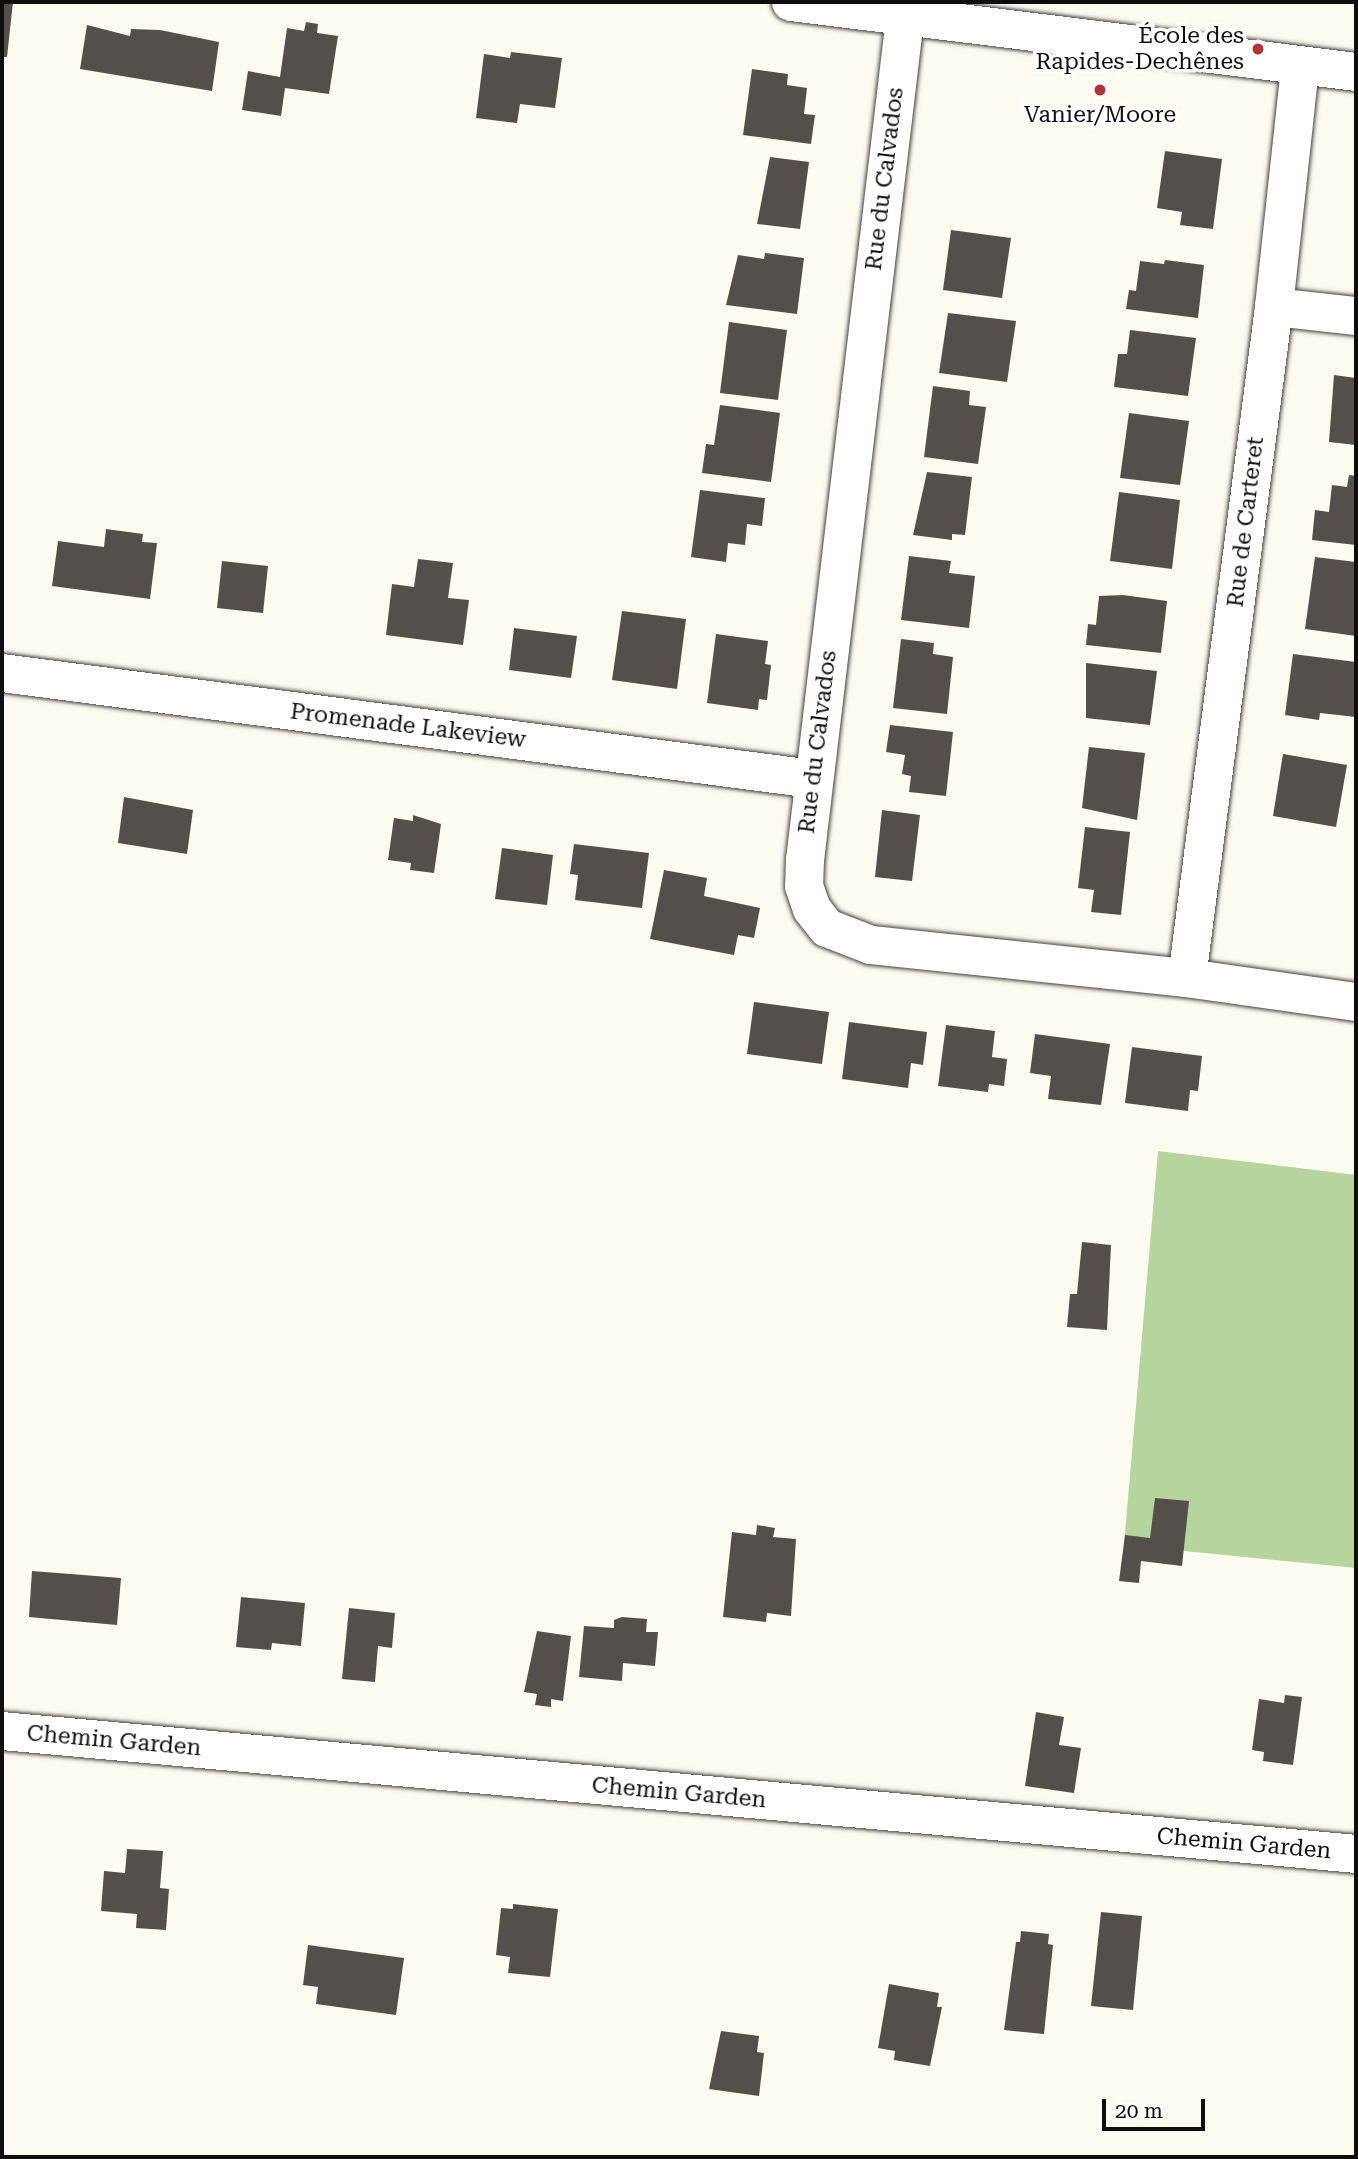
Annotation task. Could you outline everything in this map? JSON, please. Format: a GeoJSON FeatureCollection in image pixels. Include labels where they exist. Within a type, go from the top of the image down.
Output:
{"type":"FeatureCollection","features":[{"type":"Feature","properties":{"kind":"street"},"geometry":{"type":"LineString","coordinates":[[791,2],[1356,72]]}},
{"type":"Feature","properties":{"kind":"street","name":"Rue du Calvados"},"geometry":{"type":"LineString","coordinates":[[905,18],[813,779],[804,886],[812,909],[827,928],[846,939],[1187,978],[1356,1002]]}},
{"type":"Feature","properties":{"kind":"street","name":"Rue de Carteret"},"geometry":{"type":"LineString","coordinates":[[1187,978],[1274,307],[1300,66]]}},
{"type":"Feature","properties":{"kind":"street"},"geometry":{"type":"LineString","coordinates":[[1274,307],[1356,316]]}},
{"type":"Feature","properties":{"kind":"street","name":"Promenade Lakeview"},"geometry":{"type":"LineString","coordinates":[[2,673],[813,779]]}},
{"type":"Feature","properties":{"kind":"street","name":"Chemin Garden"},"geometry":{"type":"LineString","coordinates":[[2,1731],[1356,1854]]}},
{"type":"Feature","properties":{"kind":"green space"},"geometry":{"type":"Polygon","coordinates":[[[1158,1151],[1356,1175],[1356,1568],[1124,1545],[1158,1151]]]}},
{"type":"Feature","properties":{"kind":"building"},"geometry":{"type":"Polygon","coordinates":[[[2,2],[13,2],[7,57],[2,57],[2,2]]]}},
{"type":"Feature","properties":{"kind":"building"},"geometry":{"type":"Polygon","coordinates":[[[306,22],[318,24],[317,33],[338,36],[329,94],[285,88],[281,116],[242,110],[248,71],[280,77],[287,28],[304,31],[306,22]]]}},
{"type":"Feature","properties":{"kind":"building"},"geometry":{"type":"Polygon","coordinates":[[[87,25],[130,36],[131,29],[160,30],[219,42],[212,91],[80,69],[87,25]]]}},
{"type":"Feature","properties":{"kind":"building"},"geometry":{"type":"Polygon","coordinates":[[[511,52],[562,58],[555,108],[520,104],[517,123],[476,118],[484,54],[510,58],[511,52]]]}},
{"type":"Feature","properties":{"kind":"building"},"geometry":{"type":"Polygon","coordinates":[[[752,69],[788,74],[787,85],[807,88],[804,114],[815,115],[811,144],[743,135],[752,69]]]}},
{"type":"Feature","properties":{"kind":"building"},"geometry":{"type":"Polygon","coordinates":[[[1165,151],[1222,159],[1213,229],[1180,225],[1182,212],[1157,208],[1165,151]]]}},
{"type":"Feature","properties":{"kind":"building"},"geometry":{"type":"Polygon","coordinates":[[[770,157],[809,162],[800,229],[757,224],[770,157]]]}},
{"type":"Feature","properties":{"kind":"building"},"geometry":{"type":"Polygon","coordinates":[[[951,230],[1011,238],[1002,298],[943,290],[951,230]]]}},
{"type":"Feature","properties":{"kind":"building"},"geometry":{"type":"Polygon","coordinates":[[[765,253],[804,258],[797,314],[726,305],[738,255],[764,259],[765,253]]]}},
{"type":"Feature","properties":{"kind":"building"},"geometry":{"type":"Polygon","coordinates":[[[1165,260],[1204,265],[1198,318],[1126,309],[1129,290],[1136,291],[1140,261],[1164,264],[1165,260]]]}},
{"type":"Feature","properties":{"kind":"building"},"geometry":{"type":"Polygon","coordinates":[[[948,313],[1016,321],[1007,382],[939,373],[948,313]]]}},
{"type":"Feature","properties":{"kind":"building"},"geometry":{"type":"Polygon","coordinates":[[[729,322],[787,330],[778,400],[720,393],[729,322]]]}},
{"type":"Feature","properties":{"kind":"building"},"geometry":{"type":"Polygon","coordinates":[[[1130,330],[1196,338],[1188,396],[1114,387],[1118,354],[1127,354],[1130,330]]]}},
{"type":"Feature","properties":{"kind":"building"},"geometry":{"type":"Polygon","coordinates":[[[1334,375],[1356,378],[1356,445],[1329,442],[1334,375]]]}},
{"type":"Feature","properties":{"kind":"building"},"geometry":{"type":"Polygon","coordinates":[[[933,386],[970,391],[969,405],[986,407],[978,464],[924,457],[933,386]]]}},
{"type":"Feature","properties":{"kind":"building"},"geometry":{"type":"Polygon","coordinates":[[[720,405],[780,413],[771,482],[702,473],[706,444],[714,445],[720,405]]]}},
{"type":"Feature","properties":{"kind":"building"},"geometry":{"type":"Polygon","coordinates":[[[1129,413],[1189,421],[1180,485],[1120,478],[1129,413]]]}},
{"type":"Feature","properties":{"kind":"building"},"geometry":{"type":"Polygon","coordinates":[[[927,472],[972,477],[965,535],[952,534],[952,540],[913,535],[927,472]]]}},
{"type":"Feature","properties":{"kind":"building"},"geometry":{"type":"Polygon","coordinates":[[[1349,475],[1356,476],[1356,545],[1312,540],[1315,510],[1329,512],[1332,485],[1347,487],[1349,475]]]}},
{"type":"Feature","properties":{"kind":"building"},"geometry":{"type":"Polygon","coordinates":[[[700,490],[765,498],[762,526],[747,524],[745,545],[728,543],[726,562],[691,557],[700,490]]]}},
{"type":"Feature","properties":{"kind":"building"},"geometry":{"type":"Polygon","coordinates":[[[1119,492],[1180,500],[1172,569],[1110,561],[1119,492]]]}},
{"type":"Feature","properties":{"kind":"building"},"geometry":{"type":"Polygon","coordinates":[[[106,529],[143,534],[142,542],[157,543],[150,599],[52,586],[58,541],[104,547],[106,529]]]}},
{"type":"Feature","properties":{"kind":"building"},"geometry":{"type":"Polygon","coordinates":[[[909,556],[951,561],[949,573],[975,576],[969,628],[901,620],[909,556]]]}},
{"type":"Feature","properties":{"kind":"building"},"geometry":{"type":"Polygon","coordinates":[[[1315,557],[1356,562],[1356,636],[1305,629],[1315,557]]]}},
{"type":"Feature","properties":{"kind":"building"},"geometry":{"type":"Polygon","coordinates":[[[418,559],[453,563],[448,598],[469,600],[463,645],[386,635],[392,584],[414,587],[418,559]]]}},
{"type":"Feature","properties":{"kind":"building"},"geometry":{"type":"Polygon","coordinates":[[[222,561],[268,566],[263,613],[217,608],[222,561]]]}},
{"type":"Feature","properties":{"kind":"building"},"geometry":{"type":"Polygon","coordinates":[[[1123,595],[1167,601],[1161,653],[1086,645],[1088,624],[1096,625],[1099,596],[1123,595]]]}},
{"type":"Feature","properties":{"kind":"building"},"geometry":{"type":"Polygon","coordinates":[[[622,611],[686,619],[677,689],[612,680],[622,611]]]}},
{"type":"Feature","properties":{"kind":"building"},"geometry":{"type":"Polygon","coordinates":[[[514,628],[577,636],[571,678],[509,670],[514,628]]]}},
{"type":"Feature","properties":{"kind":"building"},"geometry":{"type":"Polygon","coordinates":[[[716,634],[768,641],[765,664],[771,665],[767,700],[759,699],[758,710],[707,703],[716,634]]]}},
{"type":"Feature","properties":{"kind":"building"},"geometry":{"type":"Polygon","coordinates":[[[901,639],[934,643],[933,654],[953,657],[947,714],[893,708],[901,639]]]}},
{"type":"Feature","properties":{"kind":"building"},"geometry":{"type":"Polygon","coordinates":[[[1293,654],[1356,662],[1356,717],[1320,713],[1319,720],[1285,715],[1293,654]]]}},
{"type":"Feature","properties":{"kind":"building"},"geometry":{"type":"Polygon","coordinates":[[[1086,663],[1157,671],[1150,725],[1086,718],[1086,663]]]}},
{"type":"Feature","properties":{"kind":"building"},"geometry":{"type":"Polygon","coordinates":[[[890,725],[953,732],[946,796],[909,792],[911,776],[902,774],[905,755],[886,752],[890,725]]]}},
{"type":"Feature","properties":{"kind":"building"},"geometry":{"type":"Polygon","coordinates":[[[1089,747],[1145,753],[1137,820],[1082,808],[1089,747]]]}},
{"type":"Feature","properties":{"kind":"building"},"geometry":{"type":"Polygon","coordinates":[[[1283,754],[1347,765],[1336,827],[1273,816],[1283,754]]]}},
{"type":"Feature","properties":{"kind":"building"},"geometry":{"type":"Polygon","coordinates":[[[124,797],[193,810],[187,854],[118,843],[124,797]]]}},
{"type":"Feature","properties":{"kind":"building"},"geometry":{"type":"Polygon","coordinates":[[[882,810],[920,815],[912,881],[875,877],[882,810]]]}},
{"type":"Feature","properties":{"kind":"building"},"geometry":{"type":"Polygon","coordinates":[[[413,815],[441,824],[434,873],[410,870],[411,863],[388,860],[394,818],[413,821],[413,815]]]}},
{"type":"Feature","properties":{"kind":"building"},"geometry":{"type":"Polygon","coordinates":[[[1085,827],[1130,832],[1121,915],[1091,912],[1094,890],[1078,888],[1085,827]]]}},
{"type":"Feature","properties":{"kind":"building"},"geometry":{"type":"Polygon","coordinates":[[[574,844],[649,853],[642,908],[575,900],[578,875],[570,874],[574,844]]]}},
{"type":"Feature","properties":{"kind":"building"},"geometry":{"type":"Polygon","coordinates":[[[502,848],[553,855],[547,905],[495,899],[502,848]]]}},
{"type":"Feature","properties":{"kind":"building"},"geometry":{"type":"Polygon","coordinates":[[[664,870],[707,878],[704,896],[760,908],[754,938],[738,935],[734,955],[650,939],[664,870]]]}},
{"type":"Feature","properties":{"kind":"building"},"geometry":{"type":"Polygon","coordinates":[[[754,1002],[829,1012],[822,1064],[747,1054],[754,1002]]]}},
{"type":"Feature","properties":{"kind":"building"},"geometry":{"type":"Polygon","coordinates":[[[849,1022],[927,1032],[923,1065],[911,1063],[908,1088],[842,1079],[849,1022]]]}},
{"type":"Feature","properties":{"kind":"building"},"geometry":{"type":"Polygon","coordinates":[[[946,1025],[995,1031],[992,1057],[1007,1059],[1004,1086],[989,1084],[988,1092],[938,1086],[946,1025]]]}},
{"type":"Feature","properties":{"kind":"building"},"geometry":{"type":"Polygon","coordinates":[[[1035,1034],[1110,1044],[1101,1105],[1048,1099],[1051,1076],[1030,1073],[1035,1034]]]}},
{"type":"Feature","properties":{"kind":"building"},"geometry":{"type":"Polygon","coordinates":[[[1132,1047],[1202,1056],[1198,1091],[1190,1090],[1188,1111],[1125,1103],[1132,1047]]]}},
{"type":"Feature","properties":{"kind":"building"},"geometry":{"type":"Polygon","coordinates":[[[1082,1242],[1111,1245],[1107,1330],[1067,1327],[1070,1294],[1077,1294],[1082,1242]]]}},
{"type":"Feature","properties":{"kind":"building"},"geometry":{"type":"Polygon","coordinates":[[[1155,1498],[1189,1501],[1182,1566],[1141,1561],[1139,1583],[1119,1581],[1125,1535],[1150,1538],[1155,1498]]]}},
{"type":"Feature","properties":{"kind":"building"},"geometry":{"type":"Polygon","coordinates":[[[757,1525],[775,1528],[773,1537],[796,1539],[791,1616],[767,1613],[766,1622],[723,1617],[732,1532],[756,1535],[757,1525]]]}},
{"type":"Feature","properties":{"kind":"building"},"geometry":{"type":"Polygon","coordinates":[[[32,1571],[121,1578],[117,1625],[29,1617],[32,1571]]]}},
{"type":"Feature","properties":{"kind":"building"},"geometry":{"type":"Polygon","coordinates":[[[241,1597],[305,1603],[301,1646],[272,1643],[271,1650],[236,1647],[241,1597]]]}},
{"type":"Feature","properties":{"kind":"building"},"geometry":{"type":"Polygon","coordinates":[[[349,1608],[395,1613],[392,1648],[378,1646],[375,1682],[342,1679],[349,1608]]]}},
{"type":"Feature","properties":{"kind":"building"},"geometry":{"type":"Polygon","coordinates":[[[622,1617],[647,1619],[646,1632],[658,1632],[655,1666],[623,1663],[622,1681],[579,1677],[584,1626],[614,1628],[614,1620],[622,1617]]]}},
{"type":"Feature","properties":{"kind":"building"},"geometry":{"type":"Polygon","coordinates":[[[537,1631],[571,1636],[563,1701],[551,1699],[551,1707],[535,1705],[537,1694],[524,1692],[537,1631]]]}},
{"type":"Feature","properties":{"kind":"building"},"geometry":{"type":"Polygon","coordinates":[[[1285,1695],[1302,1697],[1293,1765],[1263,1761],[1264,1752],[1252,1750],[1259,1699],[1284,1703],[1285,1695]]]}},
{"type":"Feature","properties":{"kind":"building"},"geometry":{"type":"Polygon","coordinates":[[[1036,1712],[1064,1717],[1059,1745],[1081,1748],[1074,1793],[1025,1786],[1036,1712]]]}},
{"type":"Feature","properties":{"kind":"building"},"geometry":{"type":"Polygon","coordinates":[[[127,1849],[163,1851],[160,1888],[169,1889],[166,1930],[136,1928],[137,1914],[101,1911],[104,1871],[125,1873],[127,1849]]]}},
{"type":"Feature","properties":{"kind":"building"},"geometry":{"type":"Polygon","coordinates":[[[513,1904],[558,1909],[550,1977],[508,1973],[510,1957],[496,1955],[501,1908],[513,1909],[513,1904]]]}},
{"type":"Feature","properties":{"kind":"building"},"geometry":{"type":"Polygon","coordinates":[[[1101,1912],[1142,1916],[1133,2010],[1091,2006],[1101,1912]]]}},
{"type":"Feature","properties":{"kind":"building"},"geometry":{"type":"Polygon","coordinates":[[[1021,1931],[1049,1934],[1048,1944],[1053,1945],[1044,2034],[1004,2030],[1016,1942],[1020,1942],[1021,1931]]]}},
{"type":"Feature","properties":{"kind":"building"},"geometry":{"type":"Polygon","coordinates":[[[308,1945],[404,1958],[396,2015],[316,2004],[318,1987],[303,1985],[308,1945]]]}},
{"type":"Feature","properties":{"kind":"building"},"geometry":{"type":"Polygon","coordinates":[[[889,1984],[939,1993],[937,2007],[942,2007],[930,2066],[894,2060],[895,2051],[878,2048],[889,1984]]]}},
{"type":"Feature","properties":{"kind":"building"},"geometry":{"type":"Polygon","coordinates":[[[721,2031],[759,2036],[757,2052],[764,2053],[759,2096],[709,2089],[721,2031]]]}},
{"type":"Feature","properties":{"kind":"place","name":"École des Rapides-Dechênes"},"geometry":{"type":"Point","coordinates":[1258,49]}},
{"type":"Feature","properties":{"kind":"place","name":"Vanier/Moore"},"geometry":{"type":"Point","coordinates":[1100,90]}}]}
